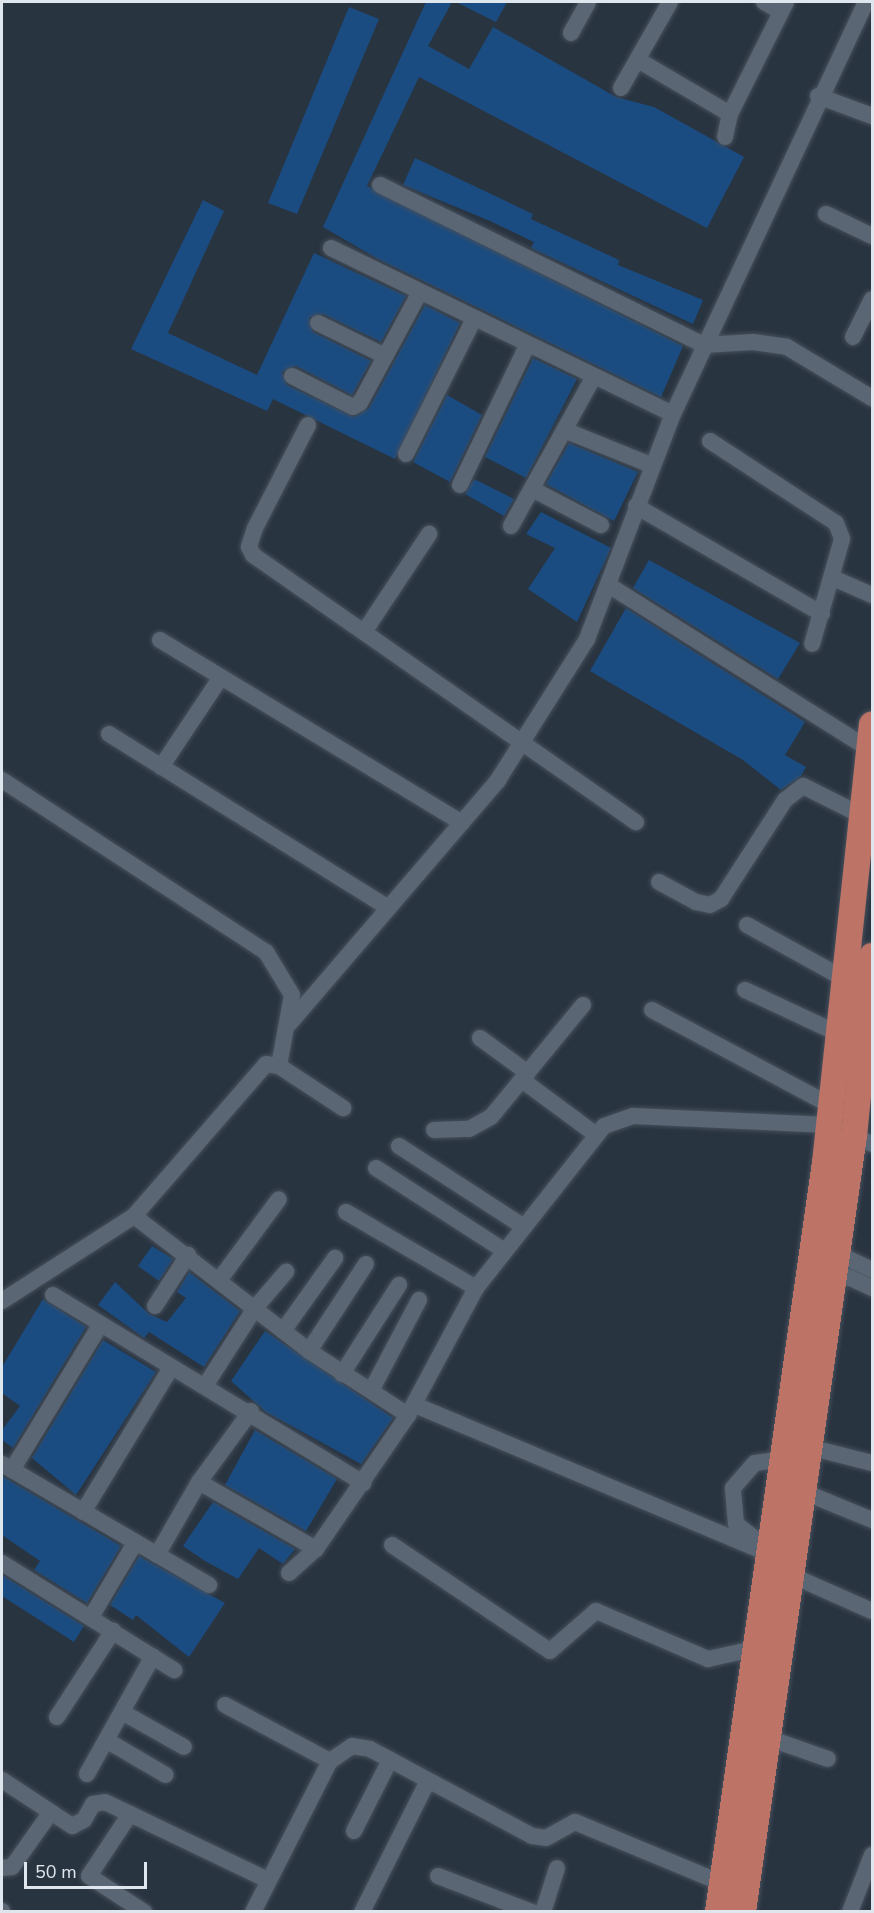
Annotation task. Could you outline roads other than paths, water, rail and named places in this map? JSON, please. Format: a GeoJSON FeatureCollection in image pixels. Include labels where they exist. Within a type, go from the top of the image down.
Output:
{"type":"FeatureCollection","features":[{"type":"Feature","properties":{"kind":"highway"},"geometry":{"type":"LineString","coordinates":[[718,1911],[738,1895],[771,1739],[783,1561],[783,1459],[830,1115],[873,725]]}},
{"type":"Feature","properties":{"kind":"highway"},"geometry":{"type":"LineString","coordinates":[[738,1895],[758,1648],[804,1492],[835,1261],[861,1133],[873,956]]}},
{"type":"Feature","properties":{"kind":"street"},"geometry":{"type":"LineString","coordinates":[[571,33],[588,2]]}},
{"type":"Feature","properties":{"kind":"street"},"geometry":{"type":"LineString","coordinates":[[621,88],[670,2]]}},
{"type":"Feature","properties":{"kind":"street"},"geometry":{"type":"LineString","coordinates":[[725,137],[730,114],[783,6],[764,2]]}},
{"type":"Feature","properties":{"kind":"street"},"geometry":{"type":"LineString","coordinates":[[290,1023],[385,906],[462,823],[524,744],[587,639],[610,586],[651,465],[673,414],[818,96],[866,2]]}},
{"type":"Feature","properties":{"kind":"street"},"geometry":{"type":"LineString","coordinates":[[638,60],[730,114]]}},
{"type":"Feature","properties":{"kind":"street"},"geometry":{"type":"LineString","coordinates":[[818,96],[873,116]]}},
{"type":"Feature","properties":{"kind":"street"},"geometry":{"type":"LineString","coordinates":[[380,186],[704,345],[753,342],[787,347],[873,398]]}},
{"type":"Feature","properties":{"kind":"street"},"geometry":{"type":"LineString","coordinates":[[826,214],[873,236]]}},
{"type":"Feature","properties":{"kind":"street"},"geometry":{"type":"LineString","coordinates":[[331,248],[527,346],[673,414]]}},
{"type":"Feature","properties":{"kind":"street"},"geometry":{"type":"LineString","coordinates":[[292,376],[353,407],[385,356],[420,292]]}},
{"type":"Feature","properties":{"kind":"street"},"geometry":{"type":"LineString","coordinates":[[852,337],[873,299]]}},
{"type":"Feature","properties":{"kind":"street"},"geometry":{"type":"LineString","coordinates":[[406,454],[474,319]]}},
{"type":"Feature","properties":{"kind":"street"},"geometry":{"type":"LineString","coordinates":[[318,323],[385,356]]}},
{"type":"Feature","properties":{"kind":"street"},"geometry":{"type":"LineString","coordinates":[[460,485],[527,346]]}},
{"type":"Feature","properties":{"kind":"street"},"geometry":{"type":"LineString","coordinates":[[511,526],[594,376]]}},
{"type":"Feature","properties":{"kind":"street"},"geometry":{"type":"LineString","coordinates":[[308,425],[249,547],[364,632],[636,822]]}},
{"type":"Feature","properties":{"kind":"street"},"geometry":{"type":"LineString","coordinates":[[564,430],[651,465]]}},
{"type":"Feature","properties":{"kind":"street"},"geometry":{"type":"LineString","coordinates":[[710,441],[831,515],[842,539],[833,578],[812,644]]}},
{"type":"Feature","properties":{"kind":"street"},"geometry":{"type":"LineString","coordinates":[[532,489],[601,525]]}},
{"type":"Feature","properties":{"kind":"street"},"geometry":{"type":"LineString","coordinates":[[636,506],[822,614]]}},
{"type":"Feature","properties":{"kind":"street"},"geometry":{"type":"LineString","coordinates":[[364,632],[429,534]]}},
{"type":"Feature","properties":{"kind":"street"},"geometry":{"type":"LineString","coordinates":[[833,578],[873,595]]}},
{"type":"Feature","properties":{"kind":"street"},"geometry":{"type":"LineString","coordinates":[[610,586],[870,750]]}},
{"type":"Feature","properties":{"kind":"street"},"geometry":{"type":"LineString","coordinates":[[160,640],[462,823]]}},
{"type":"Feature","properties":{"kind":"street"},"geometry":{"type":"LineString","coordinates":[[161,767],[221,677]]}},
{"type":"Feature","properties":{"kind":"street"},"geometry":{"type":"LineString","coordinates":[[109,734],[385,906]]}},
{"type":"Feature","properties":{"kind":"street"},"geometry":{"type":"LineString","coordinates":[[2,780],[266,952],[289,986],[290,1023],[279,1066]]}},
{"type":"Feature","properties":{"kind":"street"},"geometry":{"type":"LineString","coordinates":[[659,882],[696,902],[710,905],[721,898],[785,800],[803,786],[863,816]]}},
{"type":"Feature","properties":{"kind":"street"},"geometry":{"type":"LineString","coordinates":[[747,925],[845,980]]}},
{"type":"Feature","properties":{"kind":"street"},"geometry":{"type":"LineString","coordinates":[[745,990],[839,1034]]}},
{"type":"Feature","properties":{"kind":"street"},"geometry":{"type":"LineString","coordinates":[[434,1130],[479,1126],[525,1077],[583,1005]]}},
{"type":"Feature","properties":{"kind":"street"},"geometry":{"type":"LineString","coordinates":[[652,1010],[861,1133]]}},
{"type":"Feature","properties":{"kind":"street"},"geometry":{"type":"LineString","coordinates":[[480,1038],[596,1134]]}},
{"type":"Feature","properties":{"kind":"street"},"geometry":{"type":"LineString","coordinates":[[2,1300],[16,1287],[134,1216],[266,1064],[279,1066],[343,1108]]}},
{"type":"Feature","properties":{"kind":"street"},"geometry":{"type":"LineString","coordinates":[[289,1573],[316,1549],[411,1410],[476,1288],[596,1134],[616,1119],[633,1116],[830,1115]]}},
{"type":"Feature","properties":{"kind":"street"},"geometry":{"type":"LineString","coordinates":[[399,1146],[524,1227]]}},
{"type":"Feature","properties":{"kind":"street"},"geometry":{"type":"LineString","coordinates":[[376,1168],[506,1251]]}},
{"type":"Feature","properties":{"kind":"street"},"geometry":{"type":"LineString","coordinates":[[219,1280],[279,1199]]}},
{"type":"Feature","properties":{"kind":"street"},"geometry":{"type":"LineString","coordinates":[[345,1212],[476,1288]]}},
{"type":"Feature","properties":{"kind":"street"},"geometry":{"type":"LineString","coordinates":[[134,1216],[188,1255],[309,1351],[370,1391],[411,1410],[783,1561],[873,1611]]}},
{"type":"Feature","properties":{"kind":"street"},"geometry":{"type":"LineString","coordinates":[[154,1306],[188,1255]]}},
{"type":"Feature","properties":{"kind":"street"},"geometry":{"type":"LineString","coordinates":[[283,1331],[335,1258]]}},
{"type":"Feature","properties":{"kind":"street"},"geometry":{"type":"LineString","coordinates":[[835,1261],[873,1270]]}},
{"type":"Feature","properties":{"kind":"street"},"geometry":{"type":"LineString","coordinates":[[835,1261],[873,1288]]}},
{"type":"Feature","properties":{"kind":"street"},"geometry":{"type":"LineString","coordinates":[[309,1351],[366,1264]]}},
{"type":"Feature","properties":{"kind":"street"},"geometry":{"type":"LineString","coordinates":[[205,1386],[255,1308],[286,1272]]}},
{"type":"Feature","properties":{"kind":"street"},"geometry":{"type":"LineString","coordinates":[[2,1278],[16,1287]]}},
{"type":"Feature","properties":{"kind":"street"},"geometry":{"type":"LineString","coordinates":[[342,1374],[399,1286]]}},
{"type":"Feature","properties":{"kind":"street"},"geometry":{"type":"LineString","coordinates":[[54,1295],[171,1368],[251,1411],[363,1483]]}},
{"type":"Feature","properties":{"kind":"street"},"geometry":{"type":"LineString","coordinates":[[370,1391],[419,1300]]}},
{"type":"Feature","properties":{"kind":"street"},"geometry":{"type":"LineString","coordinates":[[100,1325],[7,1467],[209,1585]]}},
{"type":"Feature","properties":{"kind":"street"},"geometry":{"type":"LineString","coordinates":[[83,1512],[171,1368]]}},
{"type":"Feature","properties":{"kind":"street"},"geometry":{"type":"LineString","coordinates":[[157,1555],[200,1482],[251,1411]]}},
{"type":"Feature","properties":{"kind":"street"},"geometry":{"type":"LineString","coordinates":[[809,1447],[873,1463]]}},
{"type":"Feature","properties":{"kind":"street"},"geometry":{"type":"LineString","coordinates":[[783,1459],[755,1463],[733,1488],[736,1524],[783,1561]]}},
{"type":"Feature","properties":{"kind":"street"},"geometry":{"type":"LineString","coordinates":[[200,1482],[316,1549]]}},
{"type":"Feature","properties":{"kind":"street"},"geometry":{"type":"LineString","coordinates":[[804,1492],[873,1520]]}},
{"type":"Feature","properties":{"kind":"street"},"geometry":{"type":"LineString","coordinates":[[91,1617],[135,1543]]}},
{"type":"Feature","properties":{"kind":"street"},"geometry":{"type":"LineString","coordinates":[[392,1545],[550,1651],[596,1611],[708,1659],[758,1648]]}},
{"type":"Feature","properties":{"kind":"street"},"geometry":{"type":"LineString","coordinates":[[2,1563],[174,1670]]}},
{"type":"Feature","properties":{"kind":"street"},"geometry":{"type":"LineString","coordinates":[[57,1717],[113,1631]]}},
{"type":"Feature","properties":{"kind":"street"},"geometry":{"type":"LineString","coordinates":[[87,1774],[153,1656]]}},
{"type":"Feature","properties":{"kind":"street"},"geometry":{"type":"LineString","coordinates":[[225,1705],[330,1761]]}},
{"type":"Feature","properties":{"kind":"street"},"geometry":{"type":"LineString","coordinates":[[122,1712],[184,1747]]}},
{"type":"Feature","properties":{"kind":"street"},"geometry":{"type":"LineString","coordinates":[[771,1739],[828,1759]]}},
{"type":"Feature","properties":{"kind":"street"},"geometry":{"type":"LineString","coordinates":[[106,1740],[166,1775]]}},
{"type":"Feature","properties":{"kind":"street"},"geometry":{"type":"LineString","coordinates":[[253,1911],[330,1761],[352,1746],[390,1760],[532,1836],[546,1838],[575,1822],[738,1895]]}},
{"type":"Feature","properties":{"kind":"street"},"geometry":{"type":"LineString","coordinates":[[354,1831],[390,1760]]}},
{"type":"Feature","properties":{"kind":"street"},"geometry":{"type":"LineString","coordinates":[[2,1780],[72,1826],[99,1801],[268,1880]]}},
{"type":"Feature","properties":{"kind":"street"},"geometry":{"type":"LineString","coordinates":[[362,1911],[428,1781]]}},
{"type":"Feature","properties":{"kind":"street"},"geometry":{"type":"LineString","coordinates":[[2,1868],[12,1867],[51,1812]]}},
{"type":"Feature","properties":{"kind":"street"},"geometry":{"type":"LineString","coordinates":[[130,1814],[89,1876],[144,1911]]}},
{"type":"Feature","properties":{"kind":"street"},"geometry":{"type":"LineString","coordinates":[[850,1911],[873,1856]]}},
{"type":"Feature","properties":{"kind":"street"},"geometry":{"type":"LineString","coordinates":[[543,1911],[557,1868]]}},
{"type":"Feature","properties":{"kind":"street"},"geometry":{"type":"LineString","coordinates":[[438,1876],[532,1911]]}}]}
